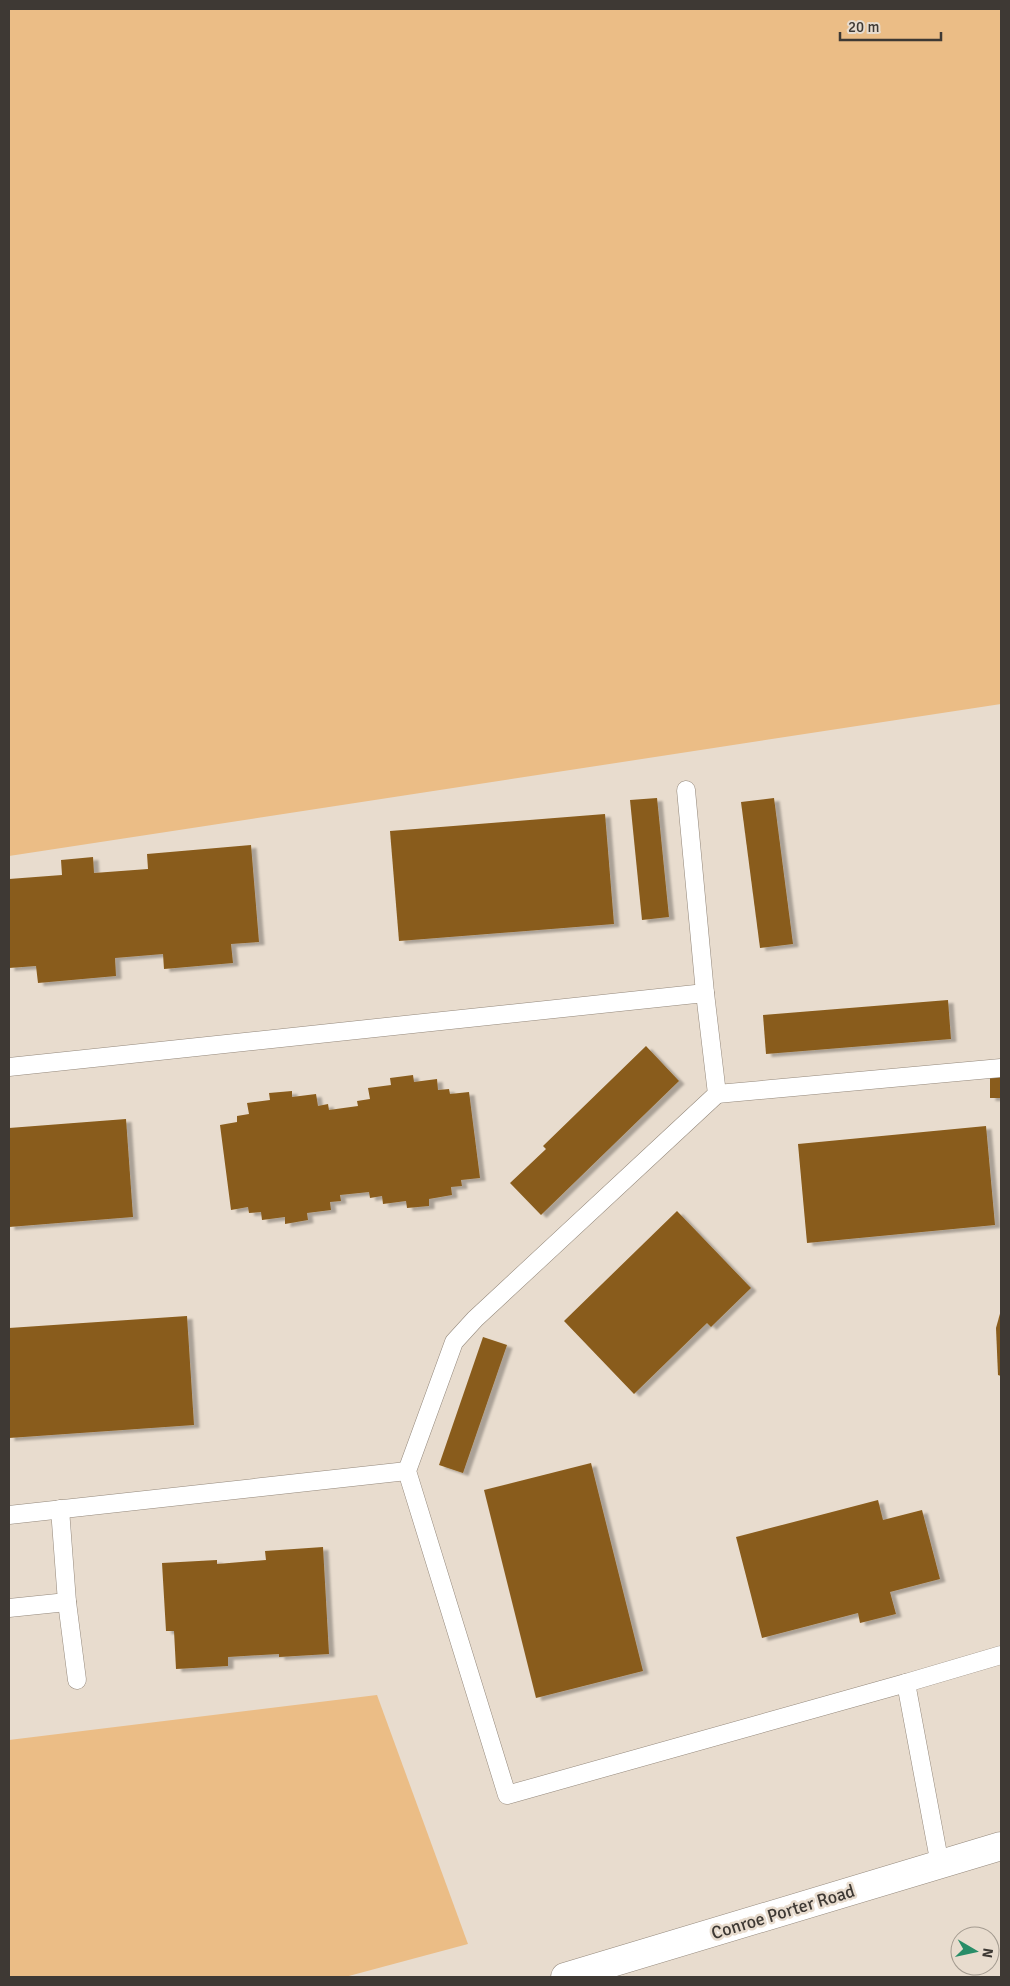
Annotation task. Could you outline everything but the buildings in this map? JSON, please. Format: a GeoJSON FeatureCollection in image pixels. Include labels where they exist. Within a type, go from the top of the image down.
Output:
{"type":"FeatureCollection","features":[{"type":"Feature","properties":{"kind":"main road","name":"Conroe Porter Road"},"geometry":{"type":"LineString","coordinates":[[565,1977],[1001,1846]]}},
{"type":"Feature","properties":{"kind":"lane"},"geometry":{"type":"LineString","coordinates":[[686,790],[705,993],[718,1094]]}},
{"type":"Feature","properties":{"kind":"lane"},"geometry":{"type":"LineString","coordinates":[[9,1067],[705,993]]}},
{"type":"Feature","properties":{"kind":"lane"},"geometry":{"type":"LineString","coordinates":[[1001,1068],[718,1094],[475,1319],[454,1342],[407,1471],[507,1795],[1001,1655]]}},
{"type":"Feature","properties":{"kind":"lane"},"geometry":{"type":"LineString","coordinates":[[9,1514],[407,1471]]}},
{"type":"Feature","properties":{"kind":"lane"},"geometry":{"type":"LineString","coordinates":[[60,1509],[67,1602],[77,1680]]}},
{"type":"Feature","properties":{"kind":"lane"},"geometry":{"type":"LineString","coordinates":[[9,1608],[67,1602]]}},
{"type":"Feature","properties":{"kind":"lane"},"geometry":{"type":"LineString","coordinates":[[906,1683],[940,1865]]}},
{"type":"Feature","properties":{"kind":"shaded area"},"geometry":{"type":"Polygon","coordinates":[[[9,9],[1001,9],[1001,704],[9,856],[9,9]]]}},
{"type":"Feature","properties":{"kind":"shaded area"},"geometry":{"type":"Polygon","coordinates":[[[377,1695],[468,1944],[345,1977],[9,1977],[9,1740],[377,1695]]]}}]}
